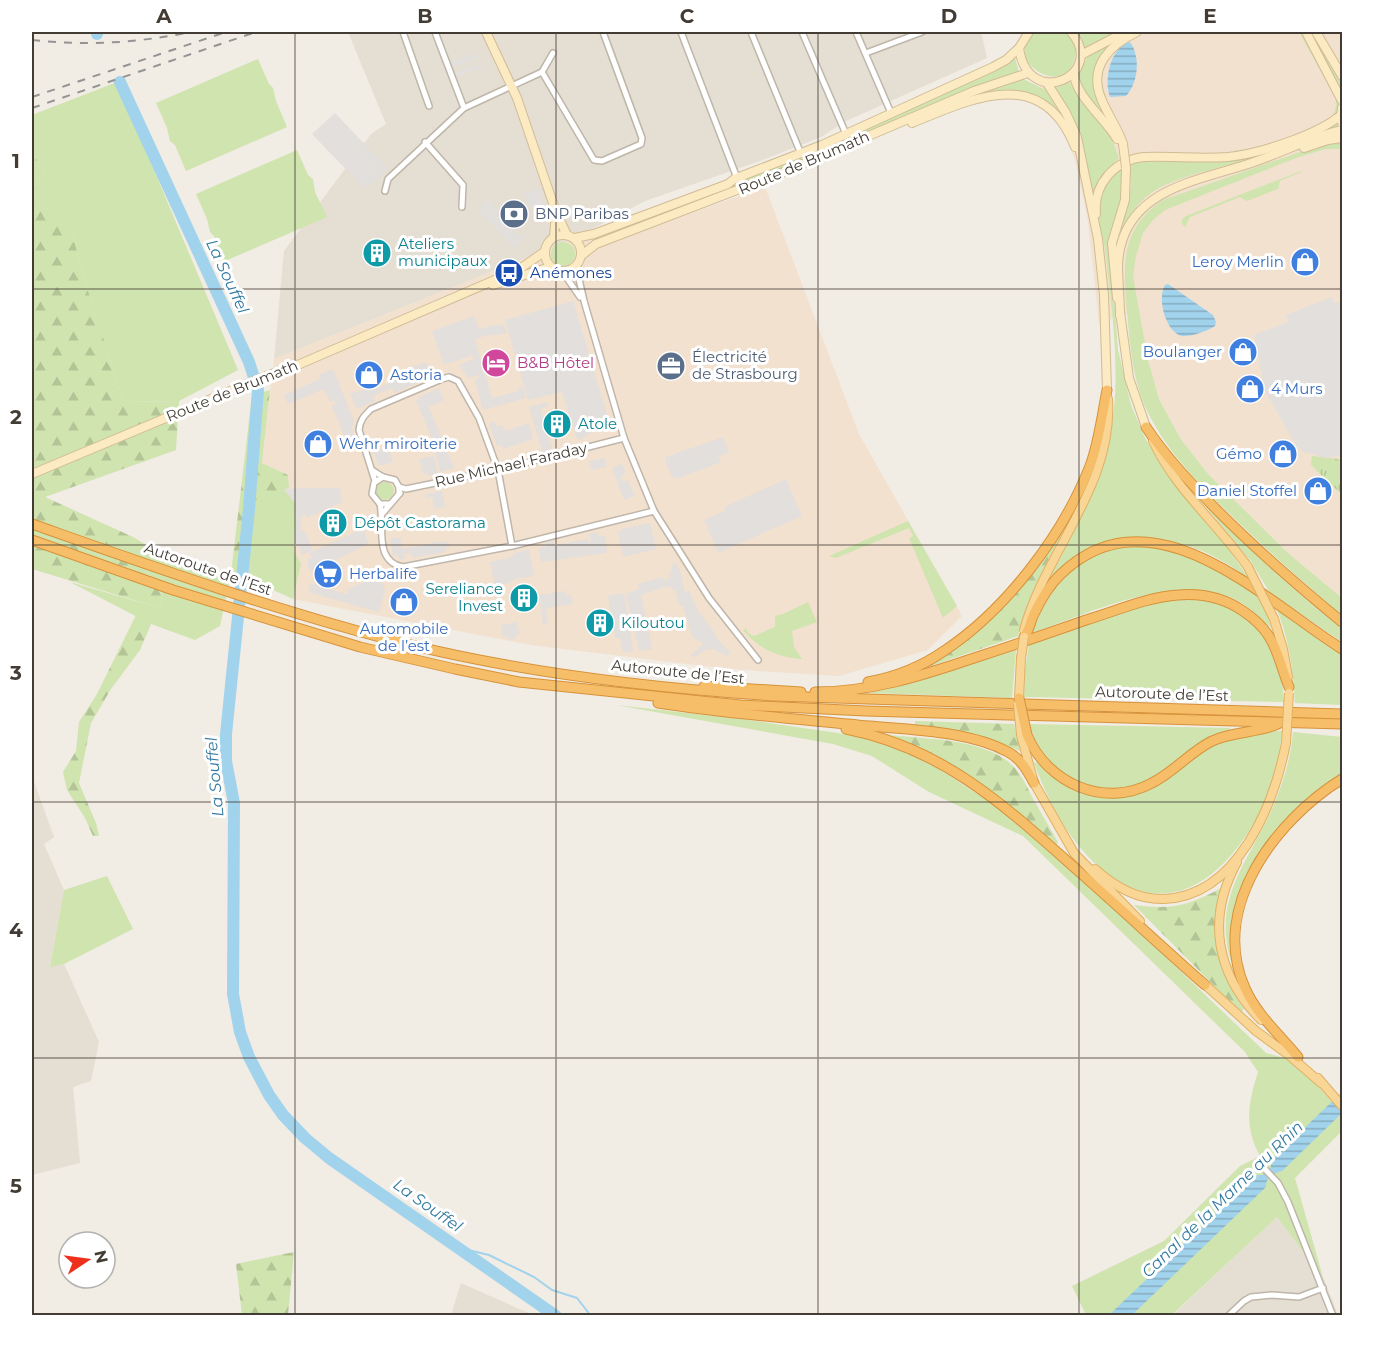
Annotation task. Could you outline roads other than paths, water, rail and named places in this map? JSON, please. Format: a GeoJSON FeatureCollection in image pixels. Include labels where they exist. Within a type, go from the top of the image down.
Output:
{"type":"FeatureCollection","features":[{"type":"Feature","properties":{"kind":"highway"},"geometry":{"type":"LineString","coordinates":[[775,689],[827,688],[886,679],[943,652],[975,627],[1014,587],[1068,513],[1091,463],[1107,390]]}},
{"type":"Feature","properties":{"kind":"highway"},"geometry":{"type":"LineString","coordinates":[[1146,427],[1169,459],[1233,526],[1284,574],[1342,622]]}},
{"type":"Feature","properties":{"kind":"highway","name":"Autoroute de l’Est"},"geometry":{"type":"LineString","coordinates":[[32,524],[262,603],[373,635],[534,670],[717,692],[823,698],[1342,714]]}},
{"type":"Feature","properties":{"kind":"highway","name":"Autoroute de l’Est"},"geometry":{"type":"LineString","coordinates":[[32,540],[214,603],[360,647],[519,682],[740,705],[866,711],[1342,724]]}},
{"type":"Feature","properties":{"kind":"highway"},"geometry":{"type":"LineString","coordinates":[[1024,637],[1030,619],[1049,588],[1070,566],[1099,550],[1119,544],[1158,543],[1186,550],[1220,566],[1342,649]]}},
{"type":"Feature","properties":{"kind":"highway"},"geometry":{"type":"LineString","coordinates":[[669,687],[718,685],[828,692],[884,686],[1152,599],[1178,594],[1218,599],[1242,610],[1252,618],[1270,636],[1275,645],[1289,690]]}},
{"type":"Feature","properties":{"kind":"highway"},"geometry":{"type":"LineString","coordinates":[[519,682],[699,709],[923,732],[978,740],[1016,756],[1025,766],[1034,783]]}},
{"type":"Feature","properties":{"kind":"highway"},"geometry":{"type":"LineString","coordinates":[[1019,698],[1024,735],[1034,751],[1045,765],[1066,781],[1088,791],[1118,793],[1151,784],[1217,739],[1236,733],[1267,729],[1281,723]]}},
{"type":"Feature","properties":{"kind":"highway"},"geometry":{"type":"LineString","coordinates":[[793,719],[886,738],[922,753],[966,778],[1031,828],[1205,984]]}},
{"type":"Feature","properties":{"kind":"highway"},"geometry":{"type":"LineString","coordinates":[[1298,1057],[1254,1004],[1244,986],[1235,952],[1237,916],[1252,876],[1274,841],[1301,810],[1342,779]]}},
{"type":"Feature","properties":{"kind":"main road"},"geometry":{"type":"LineString","coordinates":[[486,32],[512,87],[556,212],[571,237],[579,243],[582,255],[576,266],[562,271],[550,267],[544,252],[547,244],[554,237],[556,212]]}},
{"type":"Feature","properties":{"kind":"main road"},"geometry":{"type":"LineString","coordinates":[[1029,32],[1019,48],[1023,66],[1028,74],[1047,83],[1066,113],[1077,137],[1098,239]]}},
{"type":"Feature","properties":{"kind":"main road"},"geometry":{"type":"LineString","coordinates":[[1047,83],[1066,79],[1079,65],[1080,46],[1071,32]]}},
{"type":"Feature","properties":{"kind":"main road"},"geometry":{"type":"LineString","coordinates":[[1081,55],[1125,32]]}},
{"type":"Feature","properties":{"kind":"main road"},"geometry":{"type":"LineString","coordinates":[[1137,32],[1112,46],[1098,74],[1101,99],[1122,145],[1126,171],[1125,200],[1112,243],[1114,288],[1129,378],[1146,427],[1164,463],[1248,567],[1274,619],[1283,649],[1289,690],[1286,743],[1279,775],[1271,799],[1230,878],[1222,903],[1219,928],[1222,958],[1235,988],[1245,1002],[1342,1106]]}},
{"type":"Feature","properties":{"kind":"main road"},"geometry":{"type":"LineString","coordinates":[[1306,32],[1342,101]]}},
{"type":"Feature","properties":{"kind":"main road"},"geometry":{"type":"LineString","coordinates":[[1316,32],[1342,76]]}},
{"type":"Feature","properties":{"kind":"main road","name":"Route de Brumath"},"geometry":{"type":"LineString","coordinates":[[571,237],[594,234],[615,225],[619,218],[726,180],[736,179],[801,154],[993,67],[1006,60],[1019,48]]}},
{"type":"Feature","properties":{"kind":"main road"},"geometry":{"type":"LineString","coordinates":[[1074,73],[1078,90],[1107,123],[1122,145]]}},
{"type":"Feature","properties":{"kind":"main road","name":"Route de Brumath"},"geometry":{"type":"LineString","coordinates":[[582,255],[597,244],[730,194],[974,91],[1028,74]]}},
{"type":"Feature","properties":{"kind":"main road"},"geometry":{"type":"LineString","coordinates":[[868,136],[880,136],[954,106],[989,95],[1004,93],[1030,97],[1051,111],[1068,132],[1075,146],[1090,201]]}},
{"type":"Feature","properties":{"kind":"main road"},"geometry":{"type":"LineString","coordinates":[[1030,619],[1035,596],[1086,497],[1098,465],[1107,420],[1104,304],[1096,206],[1097,195],[1105,178],[1120,164],[1131,159],[1224,157],[1248,153],[1317,130],[1342,115]]}},
{"type":"Feature","properties":{"kind":"main road"},"geometry":{"type":"LineString","coordinates":[[1120,315],[1118,264],[1120,252],[1127,230],[1140,210],[1162,192],[1176,186],[1274,155],[1342,130]]}},
{"type":"Feature","properties":{"kind":"main road"},"geometry":{"type":"LineString","coordinates":[[1274,155],[1342,138]]}},
{"type":"Feature","properties":{"kind":"main road"},"geometry":{"type":"LineString","coordinates":[[554,237],[571,237]]}},
{"type":"Feature","properties":{"kind":"main road","name":"Route de Brumath"},"geometry":{"type":"LineString","coordinates":[[32,474],[518,270],[544,252]]}},
{"type":"Feature","properties":{"kind":"main road","name":"Route de Brumath"},"geometry":{"type":"LineString","coordinates":[[432,306],[550,267]]}},
{"type":"Feature","properties":{"kind":"main road"},"geometry":{"type":"LineString","coordinates":[[1019,698],[1024,637]]}},
{"type":"Feature","properties":{"kind":"main road"},"geometry":{"type":"LineString","coordinates":[[1024,735],[1034,783],[1074,853],[1089,871],[1256,1031],[1321,1083]]}},
{"type":"Feature","properties":{"kind":"main road"},"geometry":{"type":"LineString","coordinates":[[1060,829],[1084,858],[1107,880],[1124,890],[1148,898],[1173,898],[1204,887],[1231,865],[1246,846]]}},
{"type":"Feature","properties":{"kind":"street"},"geometry":{"type":"LineString","coordinates":[[403,32],[429,106]]}},
{"type":"Feature","properties":{"kind":"street"},"geometry":{"type":"LineString","coordinates":[[435,32],[464,108]]}},
{"type":"Feature","properties":{"kind":"street"},"geometry":{"type":"LineString","coordinates":[[542,72],[594,160],[602,161],[641,144],[642,138],[603,32]]}},
{"type":"Feature","properties":{"kind":"street"},"geometry":{"type":"LineString","coordinates":[[681,32],[736,179]]}},
{"type":"Feature","properties":{"kind":"street"},"geometry":{"type":"LineString","coordinates":[[752,32],[801,154]]}},
{"type":"Feature","properties":{"kind":"street"},"geometry":{"type":"LineString","coordinates":[[802,32],[846,134]]}},
{"type":"Feature","properties":{"kind":"street"},"geometry":{"type":"LineString","coordinates":[[856,32],[891,113]]}},
{"type":"Feature","properties":{"kind":"street"},"geometry":{"type":"LineString","coordinates":[[866,53],[922,32]]}},
{"type":"Feature","properties":{"kind":"street"},"geometry":{"type":"LineString","coordinates":[[385,191],[388,179],[464,108],[542,72],[553,53]]}},
{"type":"Feature","properties":{"kind":"street"},"geometry":{"type":"LineString","coordinates":[[426,142],[463,185],[462,207]]}},
{"type":"Feature","properties":{"kind":"street"},"geometry":{"type":"LineString","coordinates":[[576,266],[624,438],[654,511],[709,598],[758,660]]}},
{"type":"Feature","properties":{"kind":"street"},"geometry":{"type":"LineString","coordinates":[[562,271],[584,301]]}},
{"type":"Feature","properties":{"kind":"street"},"geometry":{"type":"LineString","coordinates":[[375,481],[360,430],[360,422],[364,415],[371,409],[449,377],[456,379],[462,385],[479,418],[498,470],[512,546]]}},
{"type":"Feature","properties":{"kind":"street","name":"Rue Michael Faraday"},"geometry":{"type":"LineString","coordinates":[[399,487],[406,489],[498,470],[624,438]]}},
{"type":"Feature","properties":{"kind":"street"},"geometry":{"type":"LineString","coordinates":[[372,470],[383,477],[391,478],[399,487],[399,494]]}},
{"type":"Feature","properties":{"kind":"street"},"geometry":{"type":"LineString","coordinates":[[383,477],[375,481],[372,494],[380,504],[385,555],[394,565],[403,567],[512,546],[654,511]]}},
{"type":"Feature","properties":{"kind":"street"},"geometry":{"type":"LineString","coordinates":[[380,504],[395,501],[406,489]]}},
{"type":"Feature","properties":{"kind":"street"},"geometry":{"type":"LineString","coordinates":[[382,514],[389,504]]}},
{"type":"Feature","properties":{"kind":"street"},"geometry":{"type":"LineString","coordinates":[[1259,1164],[1278,1183],[1288,1202],[1333,1316]]}},
{"type":"Feature","properties":{"kind":"street"},"geometry":{"type":"LineString","coordinates":[[1228,1316],[1244,1300],[1251,1297],[1272,1295],[1299,1297],[1323,1288]]}},
{"type":"Feature","properties":{"kind":"water"},"geometry":{"type":"Polygon","coordinates":[[[1130,42],[1137,62],[1133,84],[1126,96],[1110,97],[1108,73],[1110,65],[1118,50],[1130,42]]]}},
{"type":"Feature","properties":{"kind":"water"},"geometry":{"type":"Polygon","coordinates":[[[1168,284],[1213,315],[1215,326],[1190,336],[1176,333],[1167,322],[1162,306],[1163,291],[1165,285],[1168,284]]]}},
{"type":"Feature","properties":{"kind":"water"},"geometry":{"type":"Polygon","coordinates":[[[1342,1092],[1342,1113],[1282,1171],[1271,1176],[1266,1187],[1132,1315],[1108,1316],[1256,1175],[1263,1175],[1271,1167],[1271,1160],[1342,1092]]]}},
{"type":"Feature","properties":{"kind":"waterway","name":"La Souffel"},"geometry":{"type":"LineString","coordinates":[[120,82],[249,362],[258,390],[249,509],[226,734],[226,761],[234,803],[233,994],[240,1032],[249,1057],[269,1095],[283,1115],[305,1138],[329,1158],[556,1316]]}},
{"type":"Feature","properties":{"kind":"waterway"},"geometry":{"type":"LineString","coordinates":[[460,1248],[489,1255],[534,1277],[552,1290],[577,1298],[591,1316]]}},
{"type":"Feature","properties":{"kind":"railway"},"geometry":{"type":"LineString","coordinates":[[32,40],[73,43],[112,42],[151,39],[191,32]]}},
{"type":"Feature","properties":{"kind":"railway"},"geometry":{"type":"LineString","coordinates":[[32,97],[226,32]]}},
{"type":"Feature","properties":{"kind":"railway"},"geometry":{"type":"LineString","coordinates":[[32,108],[256,32]]}},
{"type":"Feature","properties":{"kind":"place","name":"BNP Paribas"},"geometry":{"type":"Point","coordinates":[514,214]}},
{"type":"Feature","properties":{"kind":"place","name":"Ateliers municipaux"},"geometry":{"type":"Point","coordinates":[377,253]}},
{"type":"Feature","properties":{"kind":"place","name":"Leroy Merlin"},"geometry":{"type":"Point","coordinates":[1305,262]}},
{"type":"Feature","properties":{"kind":"place","name":"Anémones"},"geometry":{"type":"Point","coordinates":[509,273]}},
{"type":"Feature","properties":{"kind":"place","name":"Boulanger"},"geometry":{"type":"Point","coordinates":[1243,352]}},
{"type":"Feature","properties":{"kind":"place","name":"B&B Hôtel"},"geometry":{"type":"Point","coordinates":[496,363]}},
{"type":"Feature","properties":{"kind":"place","name":"Électricité de Strasbourg"},"geometry":{"type":"Point","coordinates":[671,366]}},
{"type":"Feature","properties":{"kind":"place","name":"Astoria"},"geometry":{"type":"Point","coordinates":[369,375]}},
{"type":"Feature","properties":{"kind":"place","name":"4 Murs"},"geometry":{"type":"Point","coordinates":[1250,389]}},
{"type":"Feature","properties":{"kind":"place","name":"Atole"},"geometry":{"type":"Point","coordinates":[557,424]}},
{"type":"Feature","properties":{"kind":"place","name":"Wehr miroiterie"},"geometry":{"type":"Point","coordinates":[318,444]}},
{"type":"Feature","properties":{"kind":"place","name":"Gémo"},"geometry":{"type":"Point","coordinates":[1283,454]}},
{"type":"Feature","properties":{"kind":"place","name":"Daniel Stoffel"},"geometry":{"type":"Point","coordinates":[1318,491]}},
{"type":"Feature","properties":{"kind":"place","name":"Dépôt Castorama"},"geometry":{"type":"Point","coordinates":[333,523]}},
{"type":"Feature","properties":{"kind":"place","name":"Herbalife"},"geometry":{"type":"Point","coordinates":[328,574]}},
{"type":"Feature","properties":{"kind":"place","name":"Sereliance Invest"},"geometry":{"type":"Point","coordinates":[524,598]}},
{"type":"Feature","properties":{"kind":"place","name":"Automobile de l’est"},"geometry":{"type":"Point","coordinates":[404,602]}},
{"type":"Feature","properties":{"kind":"place","name":"Kiloutou"},"geometry":{"type":"Point","coordinates":[600,623]}},
{"type":"Feature","properties":{"kind":"water label","name":"Canal de la Marne au Rhin"},"geometry":{"type":"Point","coordinates":[1222,1199]}}]}
